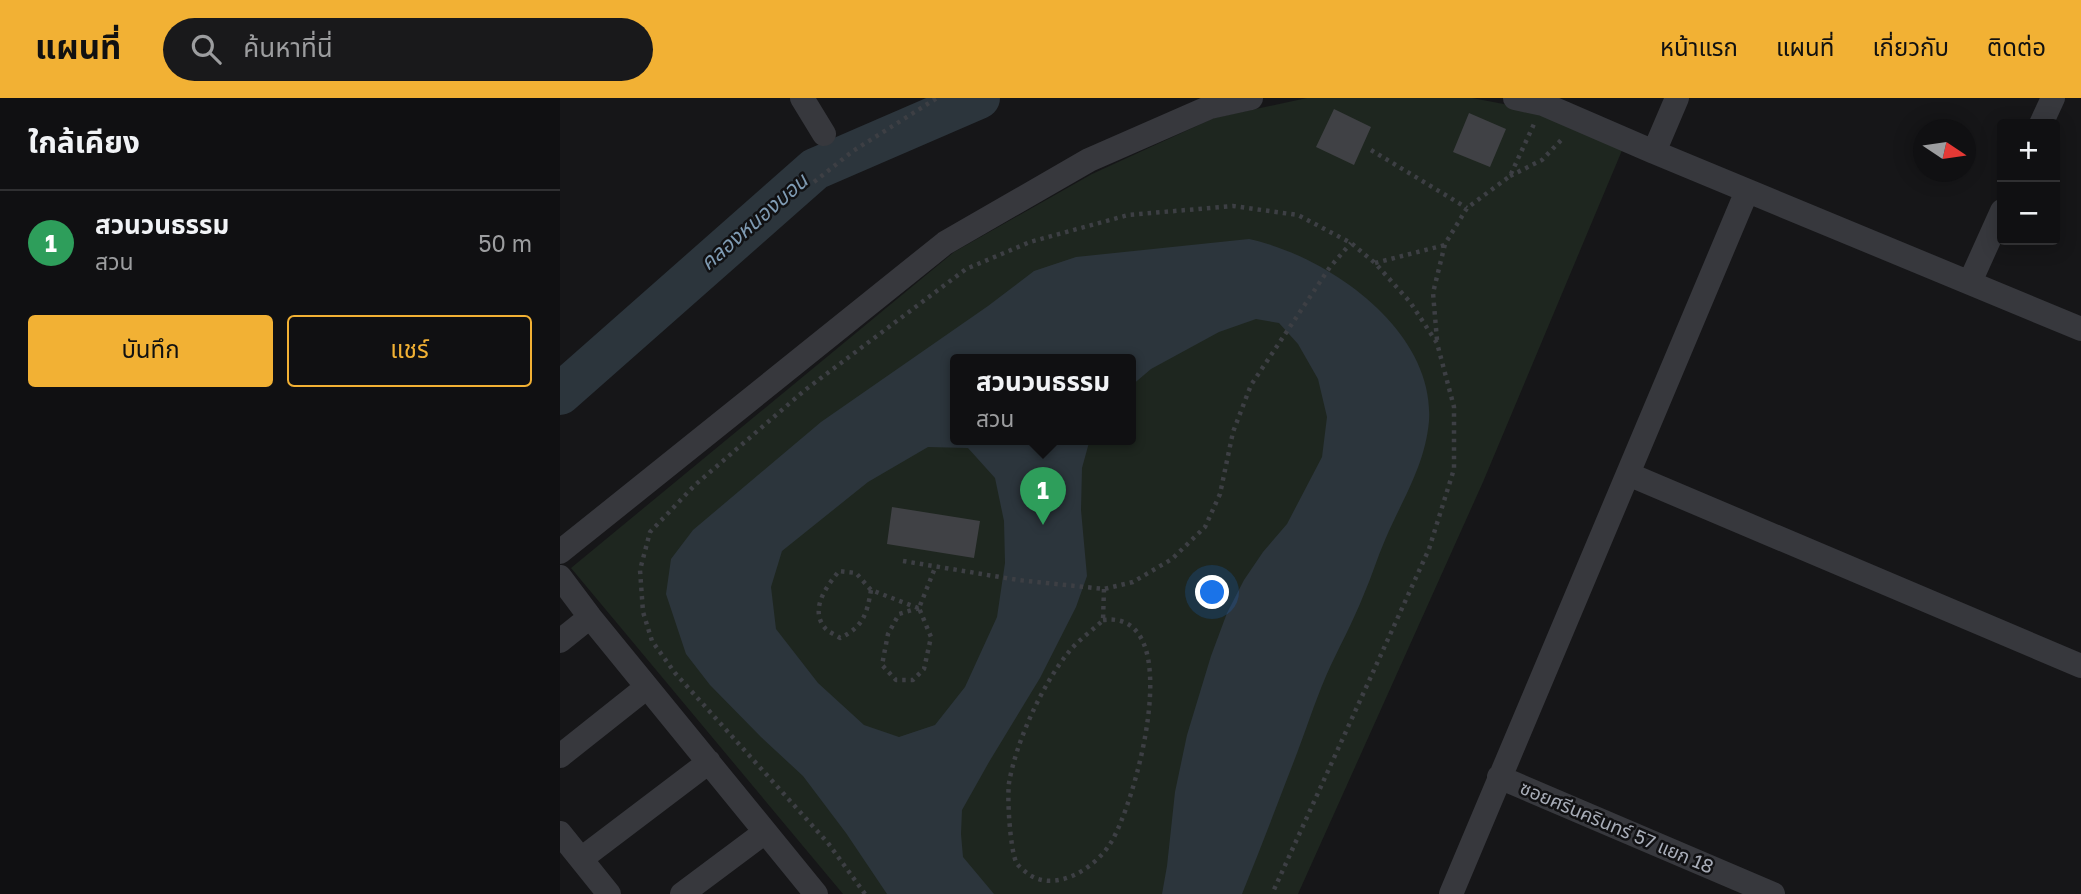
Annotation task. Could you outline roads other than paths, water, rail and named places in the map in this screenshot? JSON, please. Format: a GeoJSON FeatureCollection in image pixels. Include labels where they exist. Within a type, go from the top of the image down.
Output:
{"type":"FeatureCollection","features":[{"type":"Feature","properties":{"kind":"street"},"geometry":{"type":"LineString","coordinates":[[802,98],[824,134]]}},
{"type":"Feature","properties":{"kind":"street"},"geometry":{"type":"LineString","coordinates":[[560,552],[945,243],[1088,160],[1210,107],[1251,98]]}},
{"type":"Feature","properties":{"kind":"street"},"geometry":{"type":"LineString","coordinates":[[1515,98],[1543,104],[2081,328]]}},
{"type":"Feature","properties":{"kind":"street"},"geometry":{"type":"LineString","coordinates":[[1654,152],[1677,98]]}},
{"type":"Feature","properties":{"kind":"street"},"geometry":{"type":"LineString","coordinates":[[2043,119],[2053,98]]}},
{"type":"Feature","properties":{"kind":"street"},"geometry":{"type":"LineString","coordinates":[[1451,894],[1747,191]]}},
{"type":"Feature","properties":{"kind":"street"},"geometry":{"type":"LineString","coordinates":[[1970,282],[1997,222]]}},
{"type":"Feature","properties":{"kind":"street"},"geometry":{"type":"LineString","coordinates":[[1628,474],[2081,666]]}},
{"type":"Feature","properties":{"kind":"street"},"geometry":{"type":"LineString","coordinates":[[560,577],[816,894]]}},
{"type":"Feature","properties":{"kind":"street"},"geometry":{"type":"LineString","coordinates":[[560,641],[590,617]]}},
{"type":"Feature","properties":{"kind":"street"},"geometry":{"type":"LineString","coordinates":[[560,756],[647,687]]}},
{"type":"Feature","properties":{"kind":"street"},"geometry":{"type":"LineString","coordinates":[[581,859],[709,762]]}},
{"type":"Feature","properties":{"kind":"street","name":"ซอยศรีนครินทร์ 57 แยก 18"},"geometry":{"type":"LineString","coordinates":[[1499,777],[1773,894]]}},
{"type":"Feature","properties":{"kind":"street"},"geometry":{"type":"LineString","coordinates":[[682,894],[765,832]]}},
{"type":"Feature","properties":{"kind":"street"},"geometry":{"type":"LineString","coordinates":[[560,833],[609,894]]}},
{"type":"Feature","properties":{"kind":"waterway","name":"คลองหนองบอน"},"geometry":{"type":"LineString","coordinates":[[560,394],[815,169],[979,98]]}},
{"type":"Feature","properties":{"kind":"place","name":"สวนวนธรรม"},"geometry":{"type":"Point","coordinates":[1043,525]}}]}
